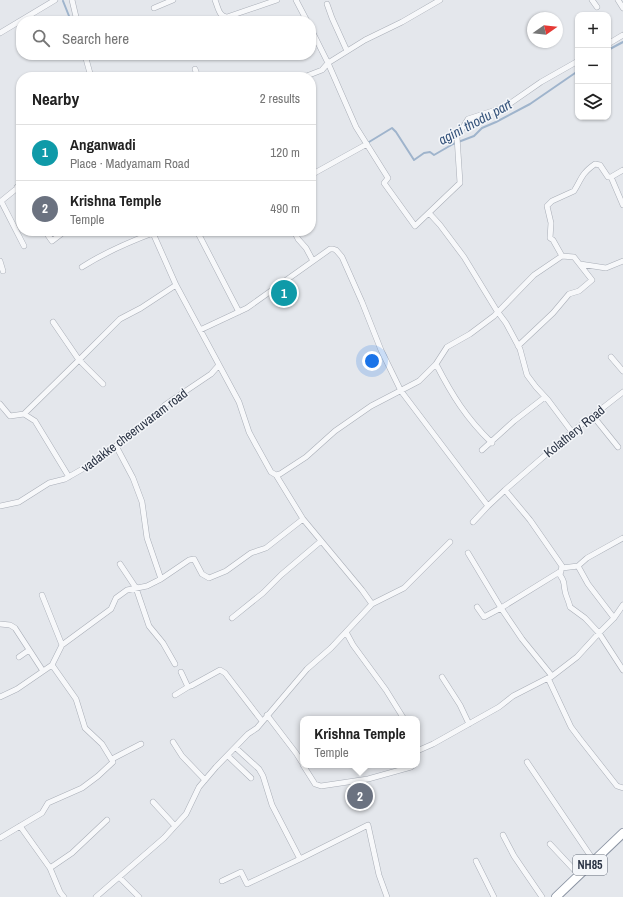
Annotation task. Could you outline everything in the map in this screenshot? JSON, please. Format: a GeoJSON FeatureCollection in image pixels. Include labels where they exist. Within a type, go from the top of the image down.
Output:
{"type":"FeatureCollection","features":[{"type":"Feature","properties":{"kind":"highway","name":"NH85"},"geometry":{"type":"LineString","coordinates":[[556,897],[623,834]]}},
{"type":"Feature","properties":{"kind":"street"},"geometry":{"type":"LineString","coordinates":[[28,16],[55,0]]}},
{"type":"Feature","properties":{"kind":"street"},"geometry":{"type":"LineString","coordinates":[[72,0],[76,16]]}},
{"type":"Feature","properties":{"kind":"street"},"geometry":{"type":"LineString","coordinates":[[154,8],[173,0]]}},
{"type":"Feature","properties":{"kind":"street"},"geometry":{"type":"LineString","coordinates":[[215,0],[222,16]]}},
{"type":"Feature","properties":{"kind":"street"},"geometry":{"type":"LineString","coordinates":[[230,16],[277,0]]}},
{"type":"Feature","properties":{"kind":"street"},"geometry":{"type":"LineString","coordinates":[[296,0],[304,16]]}},
{"type":"Feature","properties":{"kind":"street"},"geometry":{"type":"LineString","coordinates":[[316,72],[322,70],[328,63],[365,40],[402,22],[440,0]]}},
{"type":"Feature","properties":{"kind":"street"},"geometry":{"type":"LineString","coordinates":[[592,0],[596,7]]}},
{"type":"Feature","properties":{"kind":"street"},"geometry":{"type":"LineString","coordinates":[[618,0],[623,8]]}},
{"type":"Feature","properties":{"kind":"street"},"geometry":{"type":"LineString","coordinates":[[328,4],[332,18],[347,51]]}},
{"type":"Feature","properties":{"kind":"street"},"geometry":{"type":"LineString","coordinates":[[0,33],[16,23]]}},
{"type":"Feature","properties":{"kind":"street"},"geometry":{"type":"LineString","coordinates":[[611,42],[623,35]]}},
{"type":"Feature","properties":{"kind":"street"},"geometry":{"type":"LineString","coordinates":[[316,39],[356,127],[388,178],[384,182],[415,226],[460,183],[457,137],[468,119],[505,106],[541,82],[575,63]]}},
{"type":"Feature","properties":{"kind":"street"},"geometry":{"type":"LineString","coordinates":[[86,60],[89,72]]}},
{"type":"Feature","properties":{"kind":"street"},"geometry":{"type":"LineString","coordinates":[[316,172],[367,144]]}},
{"type":"Feature","properties":{"kind":"street"},"geometry":{"type":"LineString","coordinates":[[562,256],[553,240],[550,238],[551,223],[548,206],[552,201],[574,191],[584,172],[595,164],[600,165],[608,177],[611,177],[623,205]]}},
{"type":"Feature","properties":{"kind":"street"},"geometry":{"type":"LineString","coordinates":[[611,177],[623,170]]}},
{"type":"Feature","properties":{"kind":"street"},"geometry":{"type":"LineString","coordinates":[[16,189],[1,202],[16,231]]}},
{"type":"Feature","properties":{"kind":"street"},"geometry":{"type":"LineString","coordinates":[[429,213],[464,257],[497,312],[506,323],[518,346],[528,375],[572,432]]}},
{"type":"Feature","properties":{"kind":"street"},"geometry":{"type":"LineString","coordinates":[[19,236],[24,246]]}},
{"type":"Feature","properties":{"kind":"street"},"geometry":{"type":"LineString","coordinates":[[48,236],[52,241],[58,236]]}},
{"type":"Feature","properties":{"kind":"street"},"geometry":{"type":"LineString","coordinates":[[82,266],[143,236]]}},
{"type":"Feature","properties":{"kind":"street"},"geometry":{"type":"LineString","coordinates":[[154,236],[176,285],[239,402],[249,432],[271,472],[276,476],[303,519],[372,604]]}},
{"type":"Feature","properties":{"kind":"street"},"geometry":{"type":"LineString","coordinates":[[200,236],[239,312]]}},
{"type":"Feature","properties":{"kind":"street"},"geometry":{"type":"LineString","coordinates":[[296,236],[306,248],[313,261]]}},
{"type":"Feature","properties":{"kind":"street"},"geometry":{"type":"LineString","coordinates":[[200,330],[253,304],[330,249],[336,250],[342,257],[362,302],[380,350],[401,391],[488,506]]}},
{"type":"Feature","properties":{"kind":"street"},"geometry":{"type":"LineString","coordinates":[[276,476],[306,457],[335,431],[371,406],[419,381],[436,364],[450,344],[475,330],[494,316],[534,275],[562,256],[574,257],[592,280],[580,291],[570,294],[553,313],[518,346]]}},
{"type":"Feature","properties":{"kind":"street"},"geometry":{"type":"LineString","coordinates":[[0,261],[3,271]]}},
{"type":"Feature","properties":{"kind":"street"},"geometry":{"type":"LineString","coordinates":[[580,264],[606,268],[623,261]]}},
{"type":"Feature","properties":{"kind":"street"},"geometry":{"type":"LineString","coordinates":[[0,404],[10,416],[24,414],[120,318],[141,308],[176,285]]}},
{"type":"Feature","properties":{"kind":"street"},"geometry":{"type":"LineString","coordinates":[[53,322],[79,360],[103,384]]}},
{"type":"Feature","properties":{"kind":"street"},"geometry":{"type":"LineString","coordinates":[[611,357],[623,371]]}},
{"type":"Feature","properties":{"kind":"street"},"geometry":{"type":"LineString","coordinates":[[436,364],[460,407],[476,428],[492,443]]}},
{"type":"Feature","properties":{"kind":"street","name":"vadakke cheeruvaram road"},"geometry":{"type":"LineString","coordinates":[[0,506],[19,502],[49,483],[69,477],[94,463],[126,436],[157,414],[165,406],[211,374],[219,365]]}},
{"type":"Feature","properties":{"kind":"street","name":"Kolathery Road"},"geometry":{"type":"LineString","coordinates":[[473,522],[504,490],[572,432],[623,392]]}},
{"type":"Feature","properties":{"kind":"street"},"geometry":{"type":"LineString","coordinates":[[482,450],[492,443],[514,421],[545,397]]}},
{"type":"Feature","properties":{"kind":"street"},"geometry":{"type":"LineString","coordinates":[[24,414],[35,421],[69,477]]}},
{"type":"Feature","properties":{"kind":"street"},"geometry":{"type":"LineString","coordinates":[[593,416],[618,447]]}},
{"type":"Feature","properties":{"kind":"street"},"geometry":{"type":"LineString","coordinates":[[116,446],[136,484],[142,502],[147,538],[161,579]]}},
{"type":"Feature","properties":{"kind":"street"},"geometry":{"type":"LineString","coordinates":[[504,490],[530,520],[552,549],[562,569],[560,575],[564,582],[570,607],[585,618],[599,633],[622,670]]}},
{"type":"Feature","properties":{"kind":"street"},"geometry":{"type":"LineString","coordinates":[[0,697],[17,689],[52,665],[62,645],[111,609],[116,598],[127,590],[147,586],[161,579],[189,560],[194,559],[202,574],[209,578],[226,571],[252,553],[266,548],[303,519]]}},
{"type":"Feature","properties":{"kind":"street"},"geometry":{"type":"LineString","coordinates":[[477,607],[484,617],[562,569],[578,566],[587,558],[623,538]]}},
{"type":"Feature","properties":{"kind":"street"},"geometry":{"type":"LineString","coordinates":[[232,618],[263,593],[281,575],[321,541]]}},
{"type":"Feature","properties":{"kind":"street"},"geometry":{"type":"LineString","coordinates":[[96,897],[175,826],[186,814],[199,787],[262,721],[307,669],[331,648],[372,604],[404,588],[450,542]]}},
{"type":"Feature","properties":{"kind":"street"},"geometry":{"type":"LineString","coordinates":[[468,552],[500,608],[550,677],[565,715],[575,733],[617,786],[623,788]]}},
{"type":"Feature","properties":{"kind":"street"},"geometry":{"type":"LineString","coordinates":[[120,564],[136,588],[149,626],[163,643],[175,664]]}},
{"type":"Feature","properties":{"kind":"street"},"geometry":{"type":"LineString","coordinates":[[578,566],[588,584],[614,618]]}},
{"type":"Feature","properties":{"kind":"street"},"geometry":{"type":"LineString","coordinates":[[42,595],[62,645]]}},
{"type":"Feature","properties":{"kind":"street"},"geometry":{"type":"LineString","coordinates":[[420,750],[469,724],[499,707],[513,696],[550,677],[577,657],[614,618],[623,605]]}},
{"type":"Feature","properties":{"kind":"street"},"geometry":{"type":"LineString","coordinates":[[0,624],[10,625],[15,628],[43,671]]}},
{"type":"Feature","properties":{"kind":"street"},"geometry":{"type":"LineString","coordinates":[[346,632],[353,645],[386,690],[402,716]]}},
{"type":"Feature","properties":{"kind":"street"},"geometry":{"type":"LineString","coordinates":[[19,657],[29,650]]}},
{"type":"Feature","properties":{"kind":"street"},"geometry":{"type":"LineString","coordinates":[[0,838],[42,813],[48,803],[82,788],[113,762],[102,744],[85,728],[76,699],[52,665]]}},
{"type":"Feature","properties":{"kind":"street"},"geometry":{"type":"LineString","coordinates":[[175,695],[220,670],[225,673],[262,721]]}},
{"type":"Feature","properties":{"kind":"street"},"geometry":{"type":"LineString","coordinates":[[181,672],[188,687]]}},
{"type":"Feature","properties":{"kind":"street"},"geometry":{"type":"LineString","coordinates":[[442,677],[460,705],[469,724]]}},
{"type":"Feature","properties":{"kind":"street"},"geometry":{"type":"LineString","coordinates":[[266,715],[300,760]]}},
{"type":"Feature","properties":{"kind":"street"},"geometry":{"type":"LineString","coordinates":[[173,742],[182,756],[205,780]]}},
{"type":"Feature","properties":{"kind":"street"},"geometry":{"type":"LineString","coordinates":[[112,759],[141,744]]}},
{"type":"Feature","properties":{"kind":"street"},"geometry":{"type":"LineString","coordinates":[[236,748],[259,769],[263,776],[272,805],[300,859]]}},
{"type":"Feature","properties":{"kind":"street"},"geometry":{"type":"LineString","coordinates":[[228,756],[251,778]]}},
{"type":"Feature","properties":{"kind":"street"},"geometry":{"type":"LineString","coordinates":[[527,762],[594,861]]}},
{"type":"Feature","properties":{"kind":"street"},"geometry":{"type":"LineString","coordinates":[[305,768],[315,784],[321,786],[368,779],[407,768]]}},
{"type":"Feature","properties":{"kind":"street"},"geometry":{"type":"LineString","coordinates":[[153,802],[175,826]]}},
{"type":"Feature","properties":{"kind":"street"},"geometry":{"type":"LineString","coordinates":[[50,868],[72,853],[107,820]]}},
{"type":"Feature","properties":{"kind":"street"},"geometry":{"type":"LineString","coordinates":[[222,881],[240,872],[247,884],[368,825],[379,875],[387,897]]}},
{"type":"Feature","properties":{"kind":"street"},"geometry":{"type":"LineString","coordinates":[[20,826],[50,868],[60,892],[64,897]]}},
{"type":"Feature","properties":{"kind":"street"},"geometry":{"type":"LineString","coordinates":[[503,835],[514,856],[542,897]]}},
{"type":"Feature","properties":{"kind":"street"},"geometry":{"type":"LineString","coordinates":[[550,844],[579,875]]}},
{"type":"Feature","properties":{"kind":"street"},"geometry":{"type":"LineString","coordinates":[[476,861],[494,897]]}},
{"type":"Feature","properties":{"kind":"street"},"geometry":{"type":"LineString","coordinates":[[119,877],[139,897]]}},
{"type":"Feature","properties":{"kind":"waterway"},"geometry":{"type":"LineString","coordinates":[[63,1],[69,16]]}},
{"type":"Feature","properties":{"kind":"waterway","name":"agini thodu part"},"geometry":{"type":"LineString","coordinates":[[611,48],[623,42]]}},
{"type":"Feature","properties":{"kind":"waterway","name":"agini thodu part"},"geometry":{"type":"LineString","coordinates":[[369,142],[392,128],[414,160],[424,153],[430,152],[434,155],[453,144],[474,136],[482,128],[530,104],[575,73]]}},
{"type":"Feature","properties":{"kind":"place","name":"Anganwadi"},"geometry":{"type":"Point","coordinates":[284,293]}},
{"type":"Feature","properties":{"kind":"place","name":"Krishna Temple"},"geometry":{"type":"Point","coordinates":[360,796]}}]}
